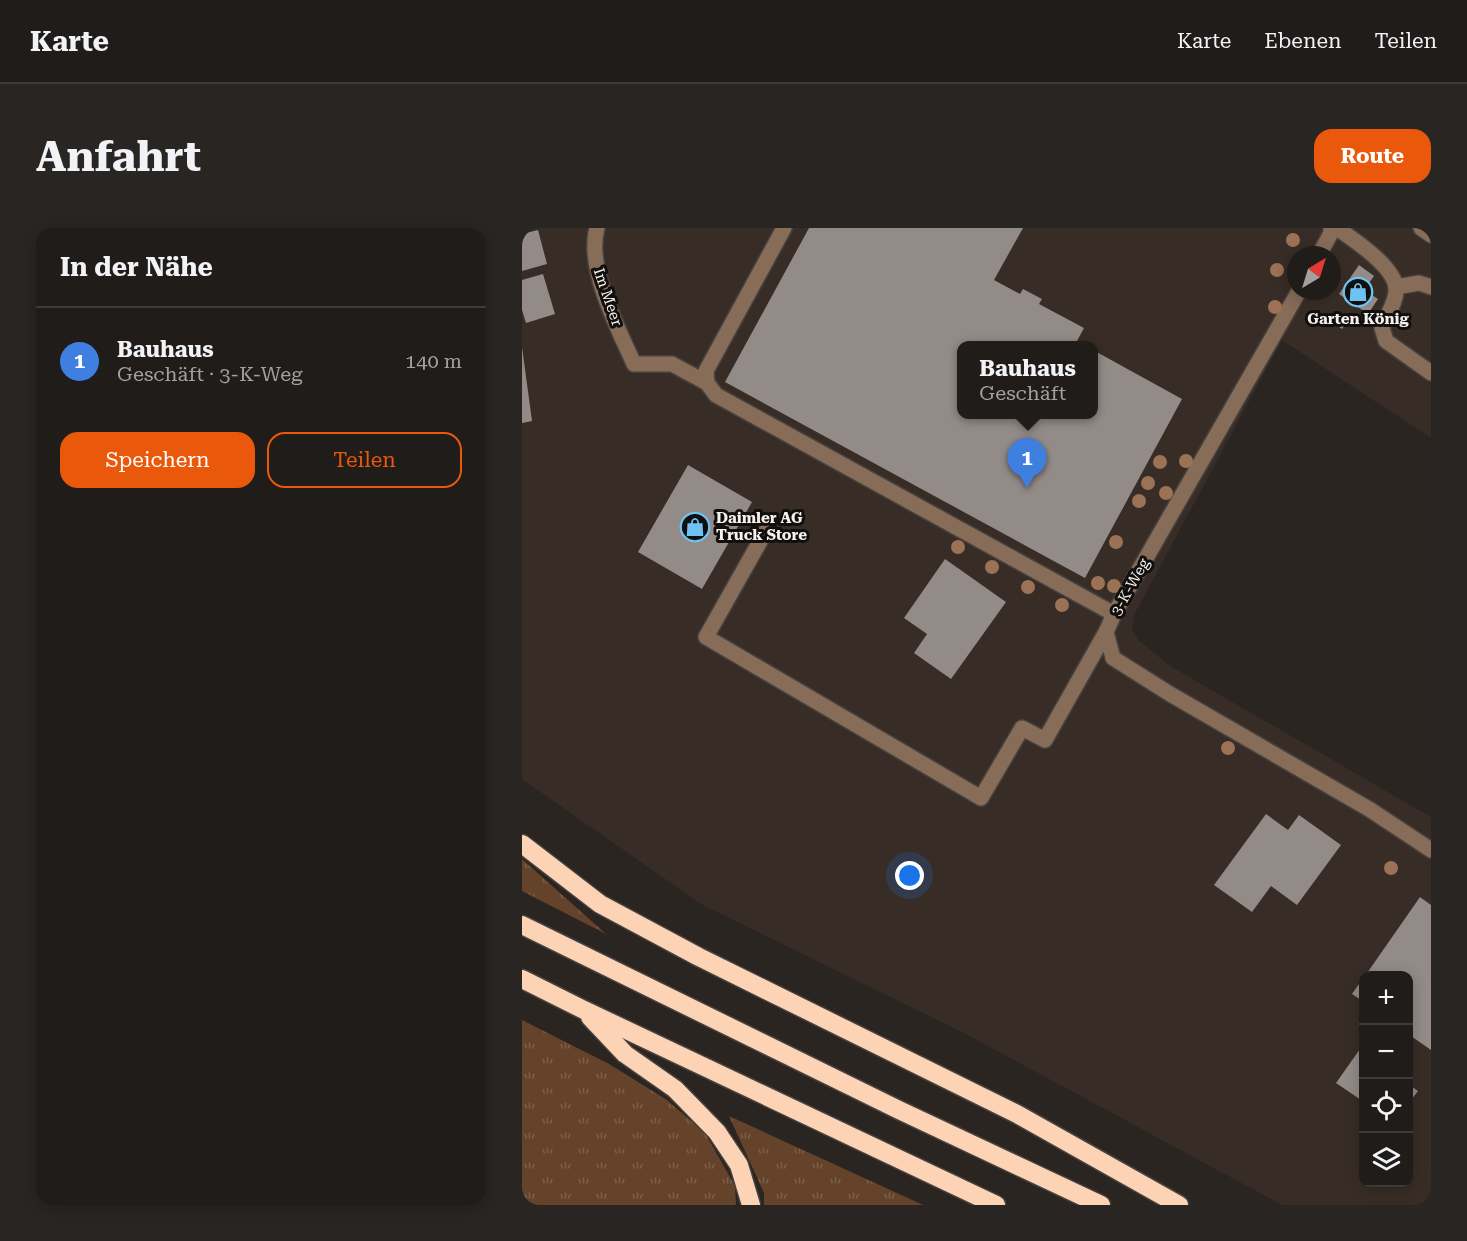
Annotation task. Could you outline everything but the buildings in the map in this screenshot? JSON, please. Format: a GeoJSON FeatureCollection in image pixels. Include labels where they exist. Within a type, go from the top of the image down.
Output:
{"type":"FeatureCollection","features":[{"type":"Feature","properties":{"kind":"highway"},"geometry":{"type":"LineString","coordinates":[[522,844],[600,904],[699,957],[1017,1114],[1179,1205]]}},
{"type":"Feature","properties":{"kind":"highway"},"geometry":{"type":"LineString","coordinates":[[522,924],[899,1110],[1101,1205]]}},
{"type":"Feature","properties":{"kind":"highway"},"geometry":{"type":"LineString","coordinates":[[522,979],[996,1205]]}},
{"type":"Feature","properties":{"kind":"highway"},"geometry":{"type":"LineString","coordinates":[[582,1009],[625,1054],[675,1089],[717,1132],[739,1165],[752,1205]]}},
{"type":"Feature","properties":{"kind":"street","name":"Im Meer"},"geometry":{"type":"LineString","coordinates":[[597,228],[593,254],[610,312],[634,364],[672,364],[707,383]]}},
{"type":"Feature","properties":{"kind":"street"},"geometry":{"type":"LineString","coordinates":[[784,228],[706,370],[707,383],[716,395],[1114,614]]}},
{"type":"Feature","properties":{"kind":"street"},"geometry":{"type":"LineString","coordinates":[[1324,246],[1331,233],[1331,228]]}},
{"type":"Feature","properties":{"kind":"street"},"geometry":{"type":"LineString","coordinates":[[1337,228],[1377,259],[1390,274],[1396,287],[1395,299],[1382,328],[1386,341],[1431,373]]}},
{"type":"Feature","properties":{"kind":"street"},"geometry":{"type":"LineString","coordinates":[[1421,228],[1431,235]]}},
{"type":"Feature","properties":{"kind":"street"},"geometry":{"type":"LineString","coordinates":[[1396,287],[1419,283],[1431,287]]}},
{"type":"Feature","properties":{"kind":"street","name":"3-K-Weg"},"geometry":{"type":"LineString","coordinates":[[1294,300],[1114,614],[1106,632],[1113,658],[1170,694],[1369,809],[1431,850]]}},
{"type":"Feature","properties":{"kind":"street"},"geometry":{"type":"LineString","coordinates":[[767,529],[706,637],[981,798],[1022,728],[1045,740],[1106,632]]}},
{"type":"Feature","properties":{"kind":"shaded area"},"geometry":{"type":"Polygon","coordinates":[[[522,228],[1431,228],[1431,438],[1282,340],[1135,613],[1132,629],[1138,640],[1170,666],[1431,817],[1431,1205],[1282,1205],[966,1034],[701,904],[522,779],[522,228]]]}},
{"type":"Feature","properties":{"kind":"green space"},"geometry":{"type":"Polygon","coordinates":[[[522,859],[606,934],[522,891],[522,859]]]}},
{"type":"Feature","properties":{"kind":"green space"},"geometry":{"type":"Polygon","coordinates":[[[522,1020],[609,1064],[667,1100],[705,1133],[735,1186],[736,1205],[522,1205],[522,1020]]]}},
{"type":"Feature","properties":{"kind":"green space"},"geometry":{"type":"Polygon","coordinates":[[[729,1116],[923,1205],[764,1205],[764,1193],[729,1116]]]}},
{"type":"Feature","properties":{"kind":"place","name":"Garten König"},"geometry":{"type":"Point","coordinates":[1358,292]}},
{"type":"Feature","properties":{"kind":"place","name":"Bauhaus"},"geometry":{"type":"Point","coordinates":[1027,488]}},
{"type":"Feature","properties":{"kind":"place","name":"Daimler AG Truck Store"},"geometry":{"type":"Point","coordinates":[695,527]}}]}
